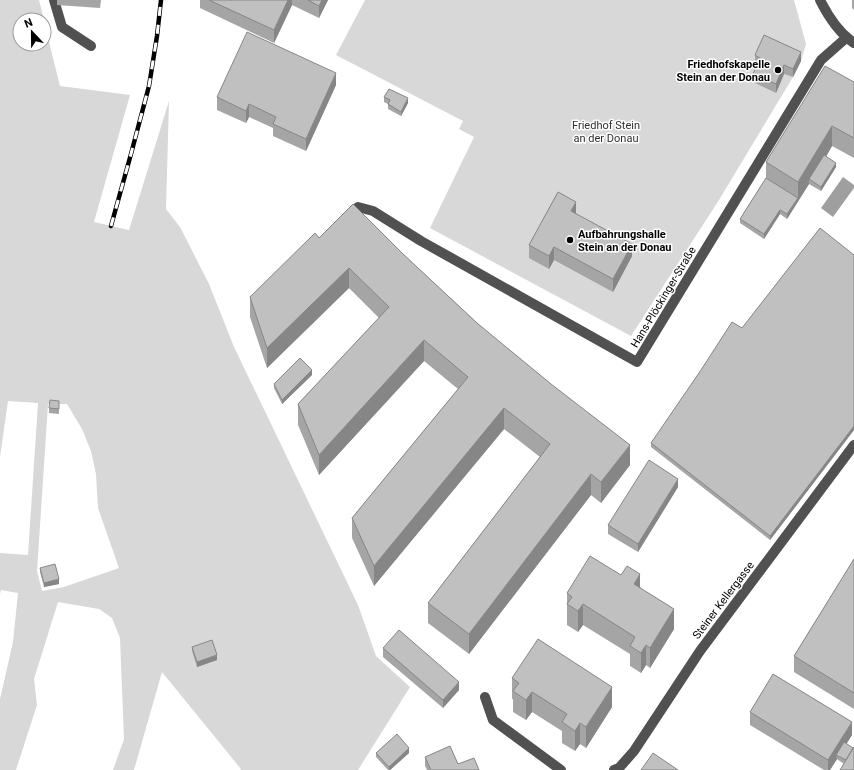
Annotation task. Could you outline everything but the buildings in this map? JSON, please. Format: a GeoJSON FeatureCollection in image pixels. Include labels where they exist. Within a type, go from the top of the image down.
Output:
{"type":"FeatureCollection","features":[{"type":"Feature","properties":{"kind":"street"},"geometry":{"type":"LineString","coordinates":[[54,0],[62,28],[91,46]]}},
{"type":"Feature","properties":{"kind":"street"},"geometry":{"type":"LineString","coordinates":[[820,0],[827,14],[850,40]]}},
{"type":"Feature","properties":{"kind":"street","name":"Hans-Plöckinger-Straße"},"geometry":{"type":"LineString","coordinates":[[358,207],[374,212],[421,241],[637,362],[821,60],[850,40]]}},
{"type":"Feature","properties":{"kind":"street","name":"Steiner Kellergasse"},"geometry":{"type":"LineString","coordinates":[[614,770],[618,768],[634,751],[700,651],[854,445]]}},
{"type":"Feature","properties":{"kind":"street"},"geometry":{"type":"LineString","coordinates":[[485,698],[493,720],[561,770]]}},
{"type":"Feature","properties":{"kind":"green space"},"geometry":{"type":"Polygon","coordinates":[[[0,0],[39,0],[42,12],[12,12],[12,52],[52,52],[60,86],[130,95],[94,222],[129,230],[169,101],[166,209],[180,227],[209,284],[234,347],[358,605],[376,656],[410,687],[358,770],[240,770],[241,769],[162,672],[134,770],[113,770],[124,739],[120,638],[112,618],[99,609],[58,602],[34,679],[37,705],[16,770],[0,770],[0,699],[13,642],[18,593],[1,590],[0,594],[0,553],[28,555],[38,403],[8,401],[0,457],[0,0]],[[48,404],[37,571],[42,591],[64,587],[119,568],[98,508],[96,474],[91,451],[82,429],[67,404],[48,404]]]}},
{"type":"Feature","properties":{"kind":"green space","name":"Friedhof Stein an der Donau"},"geometry":{"type":"Polygon","coordinates":[[[365,0],[794,0],[806,44],[801,61],[793,77],[719,200],[631,336],[430,228],[474,137],[459,129],[463,121],[336,55],[365,0]]]}},
{"type":"Feature","properties":{"kind":"shaded area"},"geometry":{"type":"Polygon","coordinates":[[[843,177],[854,185],[854,188],[833,217],[821,208],[843,177]]]}},
{"type":"Feature","properties":{"kind":"railway"},"geometry":{"type":"LineString","coordinates":[[111,226],[149,86],[161,0]]}},
{"type":"Feature","properties":{"kind":"place","name":"Friedhofskapelle Stein an der Donau"},"geometry":{"type":"Point","coordinates":[778,70]}},
{"type":"Feature","properties":{"kind":"place","name":"Aufbahrungshalle Stein an der Donau"},"geometry":{"type":"Point","coordinates":[570,240]}}]}
